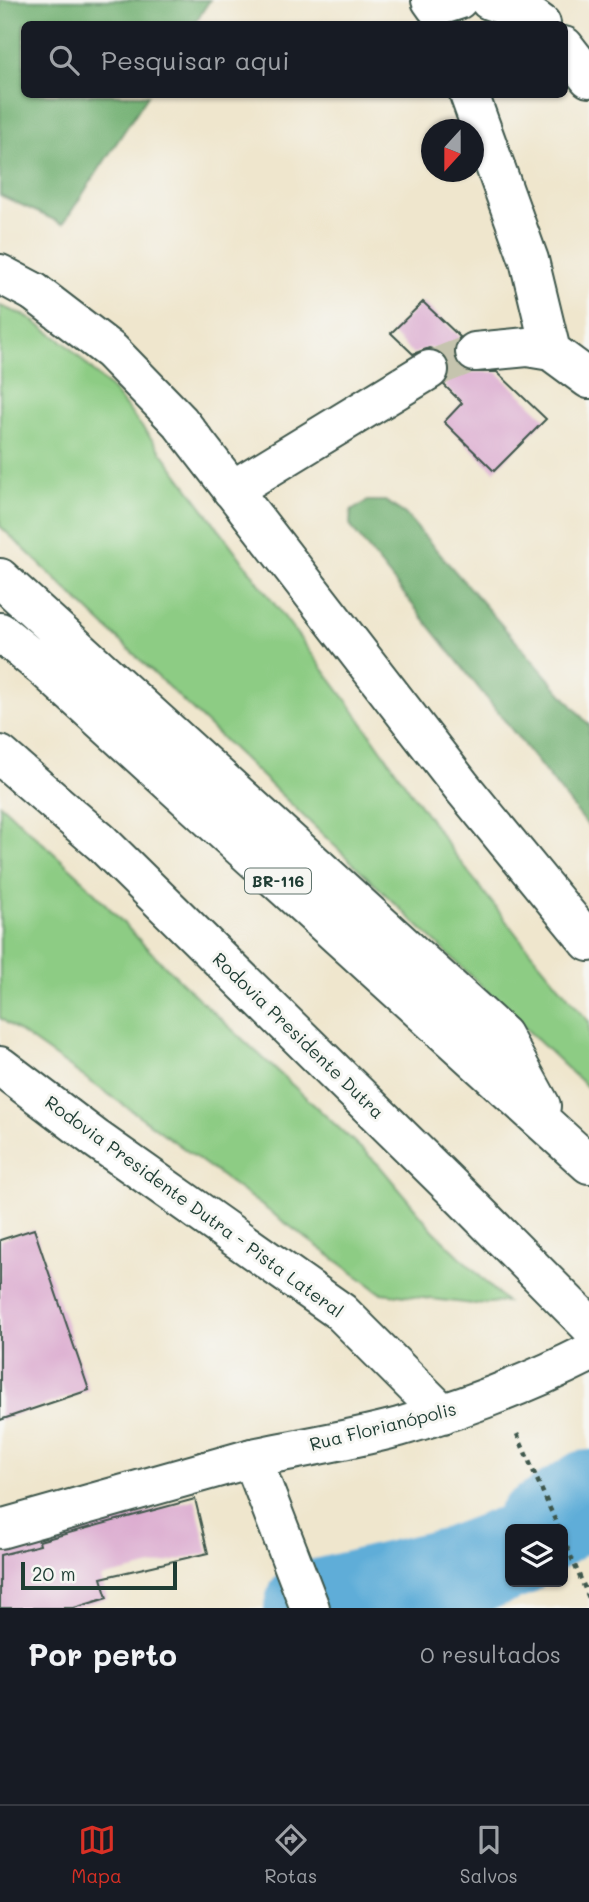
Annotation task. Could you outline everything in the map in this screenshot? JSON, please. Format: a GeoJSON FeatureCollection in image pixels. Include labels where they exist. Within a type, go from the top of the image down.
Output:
{"type":"FeatureCollection","features":[{"type":"Feature","properties":{"kind":"main road"},"geometry":{"type":"LineString","coordinates":[[489,0],[526,13],[537,21]]}},
{"type":"Feature","properties":{"kind":"main road"},"geometry":{"type":"LineString","coordinates":[[568,50],[589,78]]}},
{"type":"Feature","properties":{"kind":"main road"},"geometry":{"type":"LineString","coordinates":[[470,98],[529,260],[551,351]]}},
{"type":"Feature","properties":{"kind":"main road"},"geometry":{"type":"LineString","coordinates":[[0,274],[17,291],[111,351],[180,422],[462,787],[589,942]]}},
{"type":"Feature","properties":{"kind":"main road"},"geometry":{"type":"LineString","coordinates":[[475,352],[527,346],[551,351],[589,379]]}},
{"type":"Feature","properties":{"kind":"main road"},"geometry":{"type":"LineString","coordinates":[[232,489],[429,370]]}},
{"type":"Feature","properties":{"kind":"main road"},"geometry":{"type":"LineString","coordinates":[[0,578],[502,1035],[555,1132]]}},
{"type":"Feature","properties":{"kind":"main road","name":"BR-116"},"geometry":{"type":"LineString","coordinates":[[0,632],[44,668],[589,1164]]}},
{"type":"Feature","properties":{"kind":"main road","name":"Rodovia Presidente Dutra"},"geometry":{"type":"LineString","coordinates":[[0,755],[102,843],[589,1325]]}},
{"type":"Feature","properties":{"kind":"main road","name":"Rodovia Presidente Dutra - Pista Lateral"},"geometry":{"type":"LineString","coordinates":[[0,1066],[96,1139],[341,1311],[443,1414]]}},
{"type":"Feature","properties":{"kind":"main road","name":"Rua Florianópolis"},"geometry":{"type":"LineString","coordinates":[[0,1528],[251,1458],[396,1427],[443,1414],[529,1382],[589,1353]]}},
{"type":"Feature","properties":{"kind":"main road"},"geometry":{"type":"LineString","coordinates":[[251,1458],[310,1608]]}},
{"type":"Feature","properties":{"kind":"path"},"geometry":{"type":"LineString","coordinates":[[499,1394],[557,1524]]}},
{"type":"Feature","properties":{"kind":"path"},"geometry":{"type":"LineString","coordinates":[[568,1549],[589,1598]]}},
{"type":"Feature","properties":{"kind":"green space"},"geometry":{"type":"Polygon","coordinates":[[[0,0],[210,0],[196,21],[21,21],[21,98],[146,98],[63,224],[0,195],[0,0]]]}},
{"type":"Feature","properties":{"kind":"green space"},"geometry":{"type":"Polygon","coordinates":[[[0,306],[26,316],[66,344],[114,392],[154,442],[355,712],[453,852],[589,1022],[589,1089],[0,526],[0,306]]]}},
{"type":"Feature","properties":{"kind":"green space"},"geometry":{"type":"Polygon","coordinates":[[[368,501],[385,501],[405,514],[589,725],[589,827],[354,531],[350,524],[351,511],[368,501]]]}},
{"type":"Feature","properties":{"kind":"green space"},"geometry":{"type":"Polygon","coordinates":[[[0,804],[80,877],[198,998],[379,1165],[433,1230],[506,1302],[473,1304],[381,1293],[138,1115],[0,1018],[0,804]]]}},
{"type":"Feature","properties":{"kind":"building"},"geometry":{"type":"Polygon","coordinates":[[[423,302],[460,337],[453,353],[458,365],[467,372],[497,372],[546,419],[494,471],[444,422],[462,403],[444,385],[451,370],[447,358],[440,351],[429,348],[413,354],[391,333],[423,302]]]}},
{"type":"Feature","properties":{"kind":"building"},"geometry":{"type":"Polygon","coordinates":[[[34,1229],[89,1390],[0,1420],[0,1240],[34,1229]]]}},
{"type":"Feature","properties":{"kind":"building"},"geometry":{"type":"Polygon","coordinates":[[[195,1499],[208,1553],[101,1578],[107,1598],[74,1608],[0,1608],[0,1555],[40,1545],[39,1541],[195,1499]]]}},
{"type":"Feature","properties":{"kind":"waterway"},"geometry":{"type":"LineString","coordinates":[[548,1524],[589,1497]]}},
{"type":"Feature","properties":{"kind":"waterway"},"geometry":{"type":"LineString","coordinates":[[311,1608],[457,1573],[505,1555]]}},
{"type":"Feature","properties":{"kind":"tunnel"},"geometry":{"type":"LineString","coordinates":[[429,370],[475,352]]}}]}
